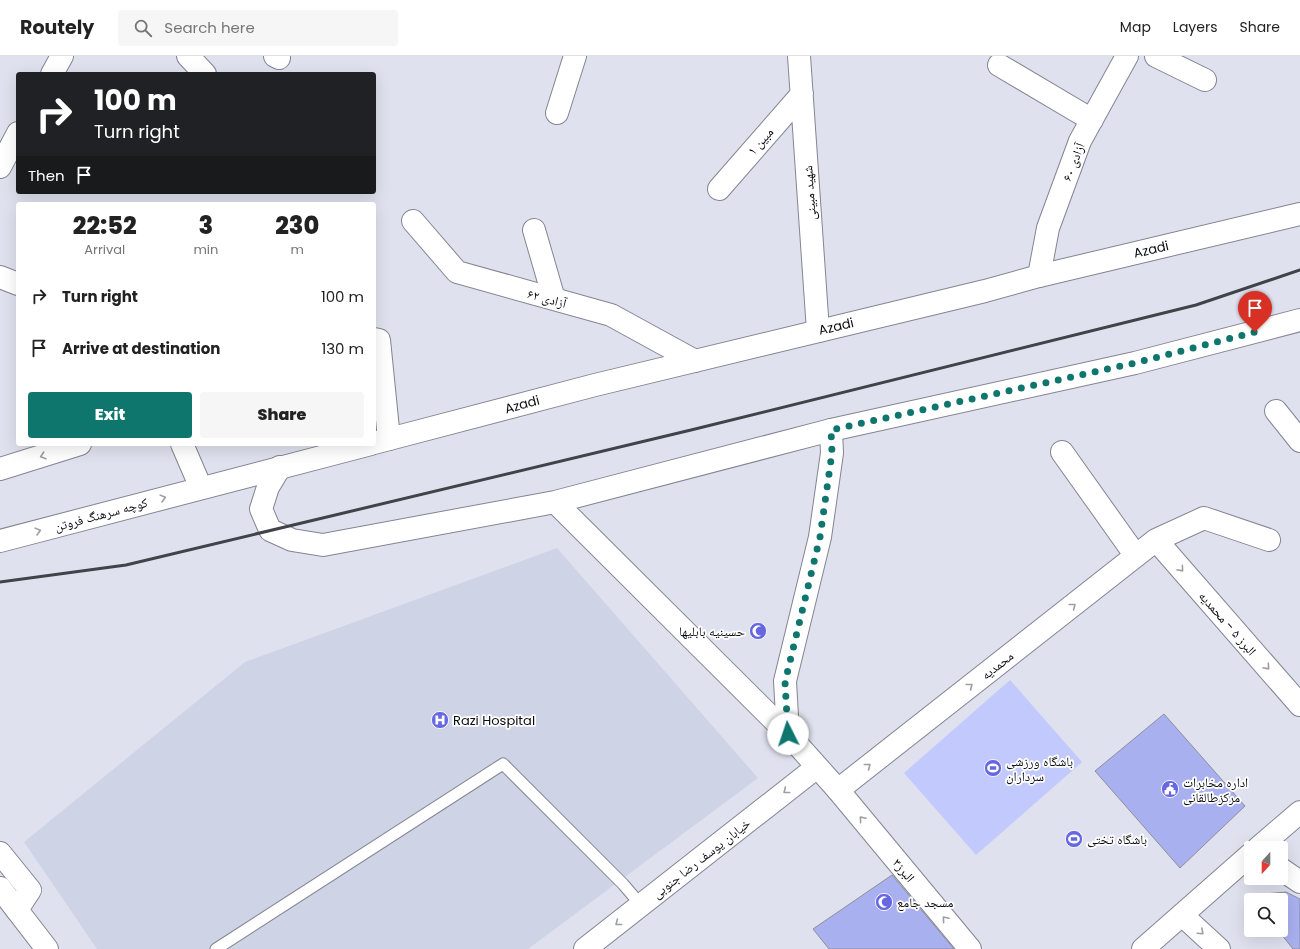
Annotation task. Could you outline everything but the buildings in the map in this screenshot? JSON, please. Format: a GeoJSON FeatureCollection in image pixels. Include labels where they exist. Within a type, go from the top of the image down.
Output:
{"type":"FeatureCollection","features":[{"type":"Feature","properties":{"kind":"street"},"geometry":{"type":"LineString","coordinates":[[53,72],[62,56]]}},
{"type":"Feature","properties":{"kind":"street"},"geometry":{"type":"LineString","coordinates":[[188,56],[203,72]]}},
{"type":"Feature","properties":{"kind":"street"},"geometry":{"type":"LineString","coordinates":[[556,114],[575,56]]}},
{"type":"Feature","properties":{"kind":"street","name":"شهید مبینی"},"geometry":{"type":"LineString","coordinates":[[800,56],[818,330]]}},
{"type":"Feature","properties":{"kind":"street","name":"آزادی ۶۰"},"geometry":{"type":"LineString","coordinates":[[1039,276],[1048,228],[1080,141],[1127,56]]}},
{"type":"Feature","properties":{"kind":"street"},"geometry":{"type":"LineString","coordinates":[[1156,56],[1205,80]]}},
{"type":"Feature","properties":{"kind":"street"},"geometry":{"type":"LineString","coordinates":[[999,65],[1092,120]]}},
{"type":"Feature","properties":{"kind":"street","name":"مبین ۱"},"geometry":{"type":"LineString","coordinates":[[718,189],[802,94]]}},
{"type":"Feature","properties":{"kind":"street"},"geometry":{"type":"LineString","coordinates":[[0,167],[16,137]]}},
{"type":"Feature","properties":{"kind":"street","name":"Azadi"},"geometry":{"type":"LineString","coordinates":[[378,442],[818,330],[1300,214]]}},
{"type":"Feature","properties":{"kind":"street","name":"آزادی ۶۲"},"geometry":{"type":"LineString","coordinates":[[413,221],[457,272],[611,315],[695,361]]}},
{"type":"Feature","properties":{"kind":"street"},"geometry":{"type":"LineString","coordinates":[[534,230],[554,300]]}},
{"type":"Feature","properties":{"kind":"street"},"geometry":{"type":"LineString","coordinates":[[0,277],[16,283]]}},
{"type":"Feature","properties":{"kind":"street"},"geometry":{"type":"LineString","coordinates":[[280,467],[268,486],[261,509],[270,530],[292,540],[323,546],[556,502],[831,430],[1135,363],[1300,320]]}},
{"type":"Feature","properties":{"kind":"street"},"geometry":{"type":"LineString","coordinates":[[376,339],[379,340],[378,442]]}},
{"type":"Feature","properties":{"kind":"street"},"geometry":{"type":"LineString","coordinates":[[1276,411],[1300,441]]}},
{"type":"Feature","properties":{"kind":"street"},"geometry":{"type":"LineString","coordinates":[[788,734],[785,682],[820,537],[832,453],[831,430]]}},
{"type":"Feature","properties":{"kind":"street"},"geometry":{"type":"LineString","coordinates":[[0,469],[74,446]]}},
{"type":"Feature","properties":{"kind":"street"},"geometry":{"type":"LineString","coordinates":[[183,446],[202,488]]}},
{"type":"Feature","properties":{"kind":"street","name":"Azadi"},"geometry":{"type":"LineString","coordinates":[[202,488],[362,446]]}},
{"type":"Feature","properties":{"kind":"street"},"geometry":{"type":"LineString","coordinates":[[1062,452],[1136,556]]}},
{"type":"Feature","properties":{"kind":"street","name":"کوچه سرهنگ فروتن"},"geometry":{"type":"LineString","coordinates":[[0,541],[202,488]]}},
{"type":"Feature","properties":{"kind":"street"},"geometry":{"type":"LineString","coordinates":[[556,502],[788,734],[838,790]]}},
{"type":"Feature","properties":{"kind":"street","name":"محمدیه"},"geometry":{"type":"LineString","coordinates":[[838,790],[1156,540],[1204,518],[1269,540]]}},
{"type":"Feature","properties":{"kind":"street","name":"البرز ۵ - محمدیه"},"geometry":{"type":"LineString","coordinates":[[1156,540],[1300,705]]}},
{"type":"Feature","properties":{"kind":"street","name":"خیابان یوسف رضا جنوبی"},"geometry":{"type":"LineString","coordinates":[[585,949],[817,767]]}},
{"type":"Feature","properties":{"kind":"street","name":"البرز۳"},"geometry":{"type":"LineString","coordinates":[[838,790],[970,949]]}},
{"type":"Feature","properties":{"kind":"street"},"geometry":{"type":"LineString","coordinates":[[1266,841],[1300,812]]}},
{"type":"Feature","properties":{"kind":"street"},"geometry":{"type":"LineString","coordinates":[[0,853],[30,890],[17,910]]}},
{"type":"Feature","properties":{"kind":"street"},"geometry":{"type":"LineString","coordinates":[[1144,949],[1244,860]]}},
{"type":"Feature","properties":{"kind":"street"},"geometry":{"type":"LineString","coordinates":[[1288,874],[1300,882]]}},
{"type":"Feature","properties":{"kind":"street"},"geometry":{"type":"LineString","coordinates":[[0,888],[47,949]]}},
{"type":"Feature","properties":{"kind":"street"},"geometry":{"type":"LineString","coordinates":[[1182,915],[1219,949]]}},
{"type":"Feature","properties":{"kind":"lane"},"geometry":{"type":"LineString","coordinates":[[216,949],[503,764],[623,884],[641,905]]}},
{"type":"Feature","properties":{"kind":"shaded area","name":"Razi Hospital"},"geometry":{"type":"Polygon","coordinates":[[[557,548],[758,778],[528,949],[97,949],[24,842],[245,662],[557,548]]]}},
{"type":"Feature","properties":{"kind":"shaded area","name":"باشگاه ورزشی سرداران"},"geometry":{"type":"Polygon","coordinates":[[[1010,680],[1082,762],[976,855],[904,773],[1010,680]]]}},
{"type":"Feature","properties":{"kind":"railway"},"geometry":{"type":"LineString","coordinates":[[0,582],[126,565],[691,430],[1196,305],[1300,270]]}},
{"type":"Feature","properties":{"kind":"place","name":"حسینیه بابلیها"},"geometry":{"type":"Point","coordinates":[758,631]}},
{"type":"Feature","properties":{"kind":"place","name":"Razi Hospital"},"geometry":{"type":"Point","coordinates":[440,720]}},
{"type":"Feature","properties":{"kind":"place","name":"باشگاه ورزشی سرداران"},"geometry":{"type":"Point","coordinates":[993,768]}},
{"type":"Feature","properties":{"kind":"place","name":"اداره مخابرات مرکزطالقانی"},"geometry":{"type":"Point","coordinates":[1170,789]}},
{"type":"Feature","properties":{"kind":"place","name":"باشگاه تختی"},"geometry":{"type":"Point","coordinates":[1074,839]}},
{"type":"Feature","properties":{"kind":"place","name":"مسجد جامع"},"geometry":{"type":"Point","coordinates":[884,902]}},
{"type":"Feature","properties":{"kind":"route"},"geometry":{"type":"LineString","coordinates":[[788,734],[785,682],[820,537],[832,453],[831,430],[1135,363],[1255,332]]}}]}
